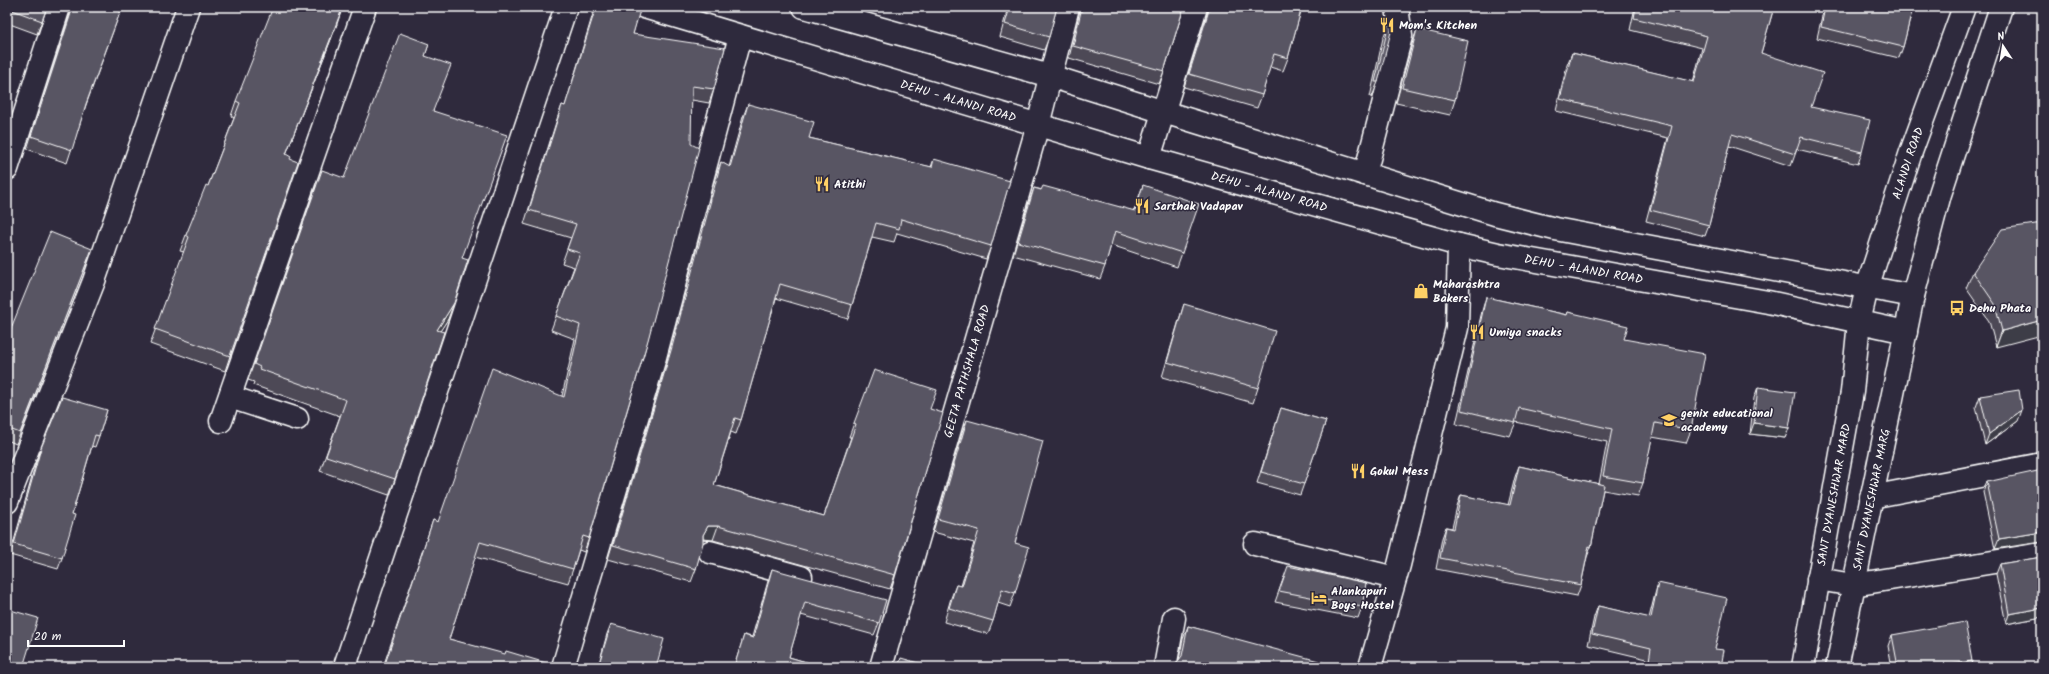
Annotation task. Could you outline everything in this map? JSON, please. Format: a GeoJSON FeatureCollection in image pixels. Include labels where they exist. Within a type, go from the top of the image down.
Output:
{"type":"FeatureCollection","features":[{"type":"Feature","properties":{"kind":"street"},"geometry":{"type":"LineString","coordinates":[[7,169],[59,7]]}},
{"type":"Feature","properties":{"kind":"street"},"geometry":{"type":"LineString","coordinates":[[7,502],[94,281],[188,7]]}},
{"type":"Feature","properties":{"kind":"street"},"geometry":{"type":"LineString","coordinates":[[221,421],[365,7]]}},
{"type":"Feature","properties":{"kind":"street"},"geometry":{"type":"LineString","coordinates":[[345,666],[566,7]]}},
{"type":"Feature","properties":{"kind":"street","name":"DEHU - ALANDI ROAD"},"geometry":{"type":"LineString","coordinates":[[644,7],[1150,158],[1459,245],[1505,256],[1768,302],[1906,332]]}},
{"type":"Feature","properties":{"kind":"street"},"geometry":{"type":"LineString","coordinates":[[804,7],[1050,76],[1495,214],[1555,229],[1913,296]]}},
{"type":"Feature","properties":{"kind":"street","name":"GEETA PATHSHALA ROAD"},"geometry":{"type":"LineString","coordinates":[[881,667],[1038,125],[1068,7]]}},
{"type":"Feature","properties":{"kind":"street"},"geometry":{"type":"LineString","coordinates":[[1150,158],[1196,7]]}},
{"type":"Feature","properties":{"kind":"street"},"geometry":{"type":"LineString","coordinates":[[1365,174],[1401,36],[1397,7]]}},
{"type":"Feature","properties":{"kind":"street","name":"ALANDI ROAD"},"geometry":{"type":"LineString","coordinates":[[1859,322],[1867,288],[1910,152],[1964,7]]}},
{"type":"Feature","properties":{"kind":"street","name":"SANT DYANESHWAR MARG"},"geometry":{"type":"LineString","coordinates":[[1837,667],[1913,296],[1940,194],[2001,7]]}},
{"type":"Feature","properties":{"kind":"street"},"geometry":{"type":"LineString","coordinates":[[563,667],[655,357],[740,36]]}},
{"type":"Feature","properties":{"kind":"street"},"geometry":{"type":"LineString","coordinates":[[1370,667],[1395,578],[1457,328],[1459,245]]}},
{"type":"Feature","properties":{"kind":"street","name":"SANT DYANESHWAR MARD"},"geometry":{"type":"LineString","coordinates":[[1802,667],[1852,392],[1859,322]]}},
{"type":"Feature","properties":{"kind":"street"},"geometry":{"type":"LineString","coordinates":[[230,397],[296,419]]}},
{"type":"Feature","properties":{"kind":"street"},"geometry":{"type":"LineString","coordinates":[[1871,497],[2042,464]]}},
{"type":"Feature","properties":{"kind":"street"},"geometry":{"type":"LineString","coordinates":[[1255,544],[1395,578]]}},
{"type":"Feature","properties":{"kind":"street"},"geometry":{"type":"LineString","coordinates":[[710,552],[824,583]]}},
{"type":"Feature","properties":{"kind":"street"},"geometry":{"type":"LineString","coordinates":[[1818,579],[1854,585],[2042,554]]}},
{"type":"Feature","properties":{"kind":"street"},"geometry":{"type":"LineString","coordinates":[[877,598],[900,604]]}},
{"type":"Feature","properties":{"kind":"street"},"geometry":{"type":"LineString","coordinates":[[1165,667],[1174,618]]}},
{"type":"Feature","properties":{"kind":"building"},"geometry":{"type":"Polygon","coordinates":[[[7,7],[47,7],[42,21],[7,7]]]}},
{"type":"Feature","properties":{"kind":"building"},"geometry":{"type":"Polygon","coordinates":[[[73,7],[122,7],[86,104],[72,150],[31,136],[73,7]]]}},
{"type":"Feature","properties":{"kind":"building"},"geometry":{"type":"Polygon","coordinates":[[[273,7],[338,7],[342,9],[286,154],[291,157],[290,159],[298,162],[230,356],[155,329],[189,237],[186,235],[206,185],[208,186],[240,103],[236,101],[273,7]]]}},
{"type":"Feature","properties":{"kind":"building"},"geometry":{"type":"Polygon","coordinates":[[[596,7],[641,7],[633,34],[725,48],[714,89],[692,86],[691,144],[699,148],[648,340],[589,538],[583,536],[573,569],[480,542],[449,639],[505,654],[506,651],[546,663],[545,667],[384,667],[433,520],[438,522],[492,368],[564,397],[580,325],[556,316],[580,253],[567,249],[576,224],[529,210],[562,105],[565,106],[596,7]]]}},
{"type":"Feature","properties":{"kind":"building"},"geometry":{"type":"Polygon","coordinates":[[[1010,7],[1057,7],[1049,37],[1005,24],[1010,7]]]}},
{"type":"Feature","properties":{"kind":"building"},"geometry":{"type":"Polygon","coordinates":[[[1082,7],[1184,7],[1164,71],[1073,46],[1082,7]]]}},
{"type":"Feature","properties":{"kind":"building"},"geometry":{"type":"Polygon","coordinates":[[[1210,7],[1302,7],[1288,58],[1274,54],[1262,95],[1189,74],[1210,7]]]}},
{"type":"Feature","properties":{"kind":"building"},"geometry":{"type":"Polygon","coordinates":[[[1636,7],[1774,7],[1761,53],[1823,73],[1811,107],[1870,120],[1862,152],[1801,137],[1795,154],[1732,134],[1709,225],[1650,210],[1672,126],[1560,99],[1572,53],[1694,82],[1707,36],[1634,18],[1636,7]]]}},
{"type":"Feature","properties":{"kind":"building"},"geometry":{"type":"Polygon","coordinates":[[[1825,7],[1913,7],[1903,47],[1821,27],[1825,7]]]}},
{"type":"Feature","properties":{"kind":"building"},"geometry":{"type":"Polygon","coordinates":[[[1389,23],[1393,24],[1378,82],[1375,82],[1389,23]]]}},
{"type":"Feature","properties":{"kind":"building"},"geometry":{"type":"Polygon","coordinates":[[[1417,29],[1468,41],[1455,100],[1402,88],[1417,29]]]}},
{"type":"Feature","properties":{"kind":"building"},"geometry":{"type":"Polygon","coordinates":[[[400,33],[429,44],[425,56],[451,65],[433,111],[507,135],[462,258],[468,260],[454,303],[437,330],[444,332],[395,479],[326,456],[346,400],[259,369],[260,367],[254,364],[322,170],[344,178],[400,33]]]}},
{"type":"Feature","properties":{"kind":"building"},"geometry":{"type":"Polygon","coordinates":[[[748,104],[814,122],[809,138],[932,167],[934,159],[1010,181],[991,246],[901,219],[899,229],[876,223],[852,305],[780,284],[741,420],[735,418],[714,485],[824,516],[856,424],[854,423],[874,370],[937,390],[930,409],[943,413],[895,575],[718,526],[708,526],[703,535],[703,543],[696,569],[613,545],[672,347],[721,162],[730,167],[748,104]]]}},
{"type":"Feature","properties":{"kind":"building"},"geometry":{"type":"Polygon","coordinates":[[[1143,185],[1199,204],[1182,253],[1115,231],[1105,266],[1018,242],[1034,188],[1041,190],[1043,186],[1135,211],[1143,185]]]}},
{"type":"Feature","properties":{"kind":"building"},"geometry":{"type":"Polygon","coordinates":[[[2042,223],[2042,320],[2002,331],[1995,304],[1973,272],[2002,229],[2042,223]]]}},
{"type":"Feature","properties":{"kind":"building"},"geometry":{"type":"Polygon","coordinates":[[[50,232],[92,249],[20,433],[7,428],[7,338],[50,232]]]}},
{"type":"Feature","properties":{"kind":"building"},"geometry":{"type":"Polygon","coordinates":[[[1486,297],[1567,315],[1568,312],[1628,326],[1624,339],[1705,354],[1691,430],[1655,423],[1643,483],[1603,476],[1612,429],[1519,408],[1515,423],[1461,410],[1486,297]]]}},
{"type":"Feature","properties":{"kind":"building"},"geometry":{"type":"Polygon","coordinates":[[[1184,304],[1275,331],[1258,388],[1167,362],[1184,304]]]}},
{"type":"Feature","properties":{"kind":"building"},"geometry":{"type":"Polygon","coordinates":[[[1758,387],[1795,392],[1789,428],[1754,423],[1758,387]]]}},
{"type":"Feature","properties":{"kind":"building"},"geometry":{"type":"Polygon","coordinates":[[[2019,390],[2022,410],[1989,434],[1980,396],[2019,390]]]}},
{"type":"Feature","properties":{"kind":"building"},"geometry":{"type":"Polygon","coordinates":[[[62,397],[107,410],[99,436],[95,435],[72,514],[75,515],[62,558],[14,544],[41,448],[62,397]]]}},
{"type":"Feature","properties":{"kind":"building"},"geometry":{"type":"Polygon","coordinates":[[[1281,408],[1326,421],[1304,484],[1261,472],[1281,408]]]}},
{"type":"Feature","properties":{"kind":"building"},"geometry":{"type":"Polygon","coordinates":[[[967,420],[1043,441],[1015,543],[1029,547],[1015,593],[1002,589],[993,621],[949,608],[956,585],[962,586],[979,530],[938,519],[967,420]]]}},
{"type":"Feature","properties":{"kind":"building"},"geometry":{"type":"Polygon","coordinates":[[[1519,466],[1604,485],[1591,547],[1589,546],[1581,585],[1440,558],[1446,527],[1454,529],[1461,495],[1510,505],[1519,466]]]}},
{"type":"Feature","properties":{"kind":"building"},"geometry":{"type":"Polygon","coordinates":[[[2042,470],[2042,532],[1999,539],[1987,482],[2042,470]]]}},
{"type":"Feature","properties":{"kind":"building"},"geometry":{"type":"Polygon","coordinates":[[[2042,557],[2042,608],[2009,614],[2000,564],[2042,557]]]}},
{"type":"Feature","properties":{"kind":"building"},"geometry":{"type":"Polygon","coordinates":[[[1288,566],[1366,583],[1362,607],[1279,591],[1288,566]]]}},
{"type":"Feature","properties":{"kind":"building"},"geometry":{"type":"Polygon","coordinates":[[[772,569],[886,600],[879,623],[805,602],[789,657],[823,667],[734,667],[744,635],[753,638],[772,569]]]}},
{"type":"Feature","properties":{"kind":"building"},"geometry":{"type":"Polygon","coordinates":[[[1658,583],[1727,598],[1715,649],[1724,650],[1721,667],[1648,667],[1651,648],[1592,634],[1598,606],[1651,618],[1658,583]]]}},
{"type":"Feature","properties":{"kind":"building"},"geometry":{"type":"Polygon","coordinates":[[[7,609],[38,618],[23,667],[7,667],[7,609]]]}},
{"type":"Feature","properties":{"kind":"building"},"geometry":{"type":"Polygon","coordinates":[[[1965,622],[1972,661],[1939,667],[1898,667],[1892,635],[1965,622]]]}},
{"type":"Feature","properties":{"kind":"building"},"geometry":{"type":"Polygon","coordinates":[[[611,624],[664,639],[656,667],[598,667],[611,624]]]}},
{"type":"Feature","properties":{"kind":"building"},"geometry":{"type":"Polygon","coordinates":[[[1188,626],[1330,664],[1329,667],[1175,667],[1182,656],[1188,626]]]}},
{"type":"Feature","properties":{"kind":"building"},"geometry":{"type":"Polygon","coordinates":[[[901,658],[932,667],[898,667],[901,658]]]}},
{"type":"Feature","properties":{"kind":"place","name":"Mom's Kitchen"},"geometry":{"type":"Point","coordinates":[1387,25]}},
{"type":"Feature","properties":{"kind":"place","name":"Atithi"},"geometry":{"type":"Point","coordinates":[822,184]}},
{"type":"Feature","properties":{"kind":"place","name":"Sarthak Vadapav"},"geometry":{"type":"Point","coordinates":[1142,206]}},
{"type":"Feature","properties":{"kind":"place","name":"Maharashtra Bakers"},"geometry":{"type":"Point","coordinates":[1421,291]}},
{"type":"Feature","properties":{"kind":"place","name":"Dehu Phata"},"geometry":{"type":"Point","coordinates":[1957,308]}},
{"type":"Feature","properties":{"kind":"place","name":"Umiya snacks"},"geometry":{"type":"Point","coordinates":[1477,332]}},
{"type":"Feature","properties":{"kind":"place","name":"genix educational academy"},"geometry":{"type":"Point","coordinates":[1669,420]}},
{"type":"Feature","properties":{"kind":"place","name":"Gokul Mess"},"geometry":{"type":"Point","coordinates":[1358,471]}},
{"type":"Feature","properties":{"kind":"place","name":"Alankapuri Boys Hostel"},"geometry":{"type":"Point","coordinates":[1319,598]}}]}
